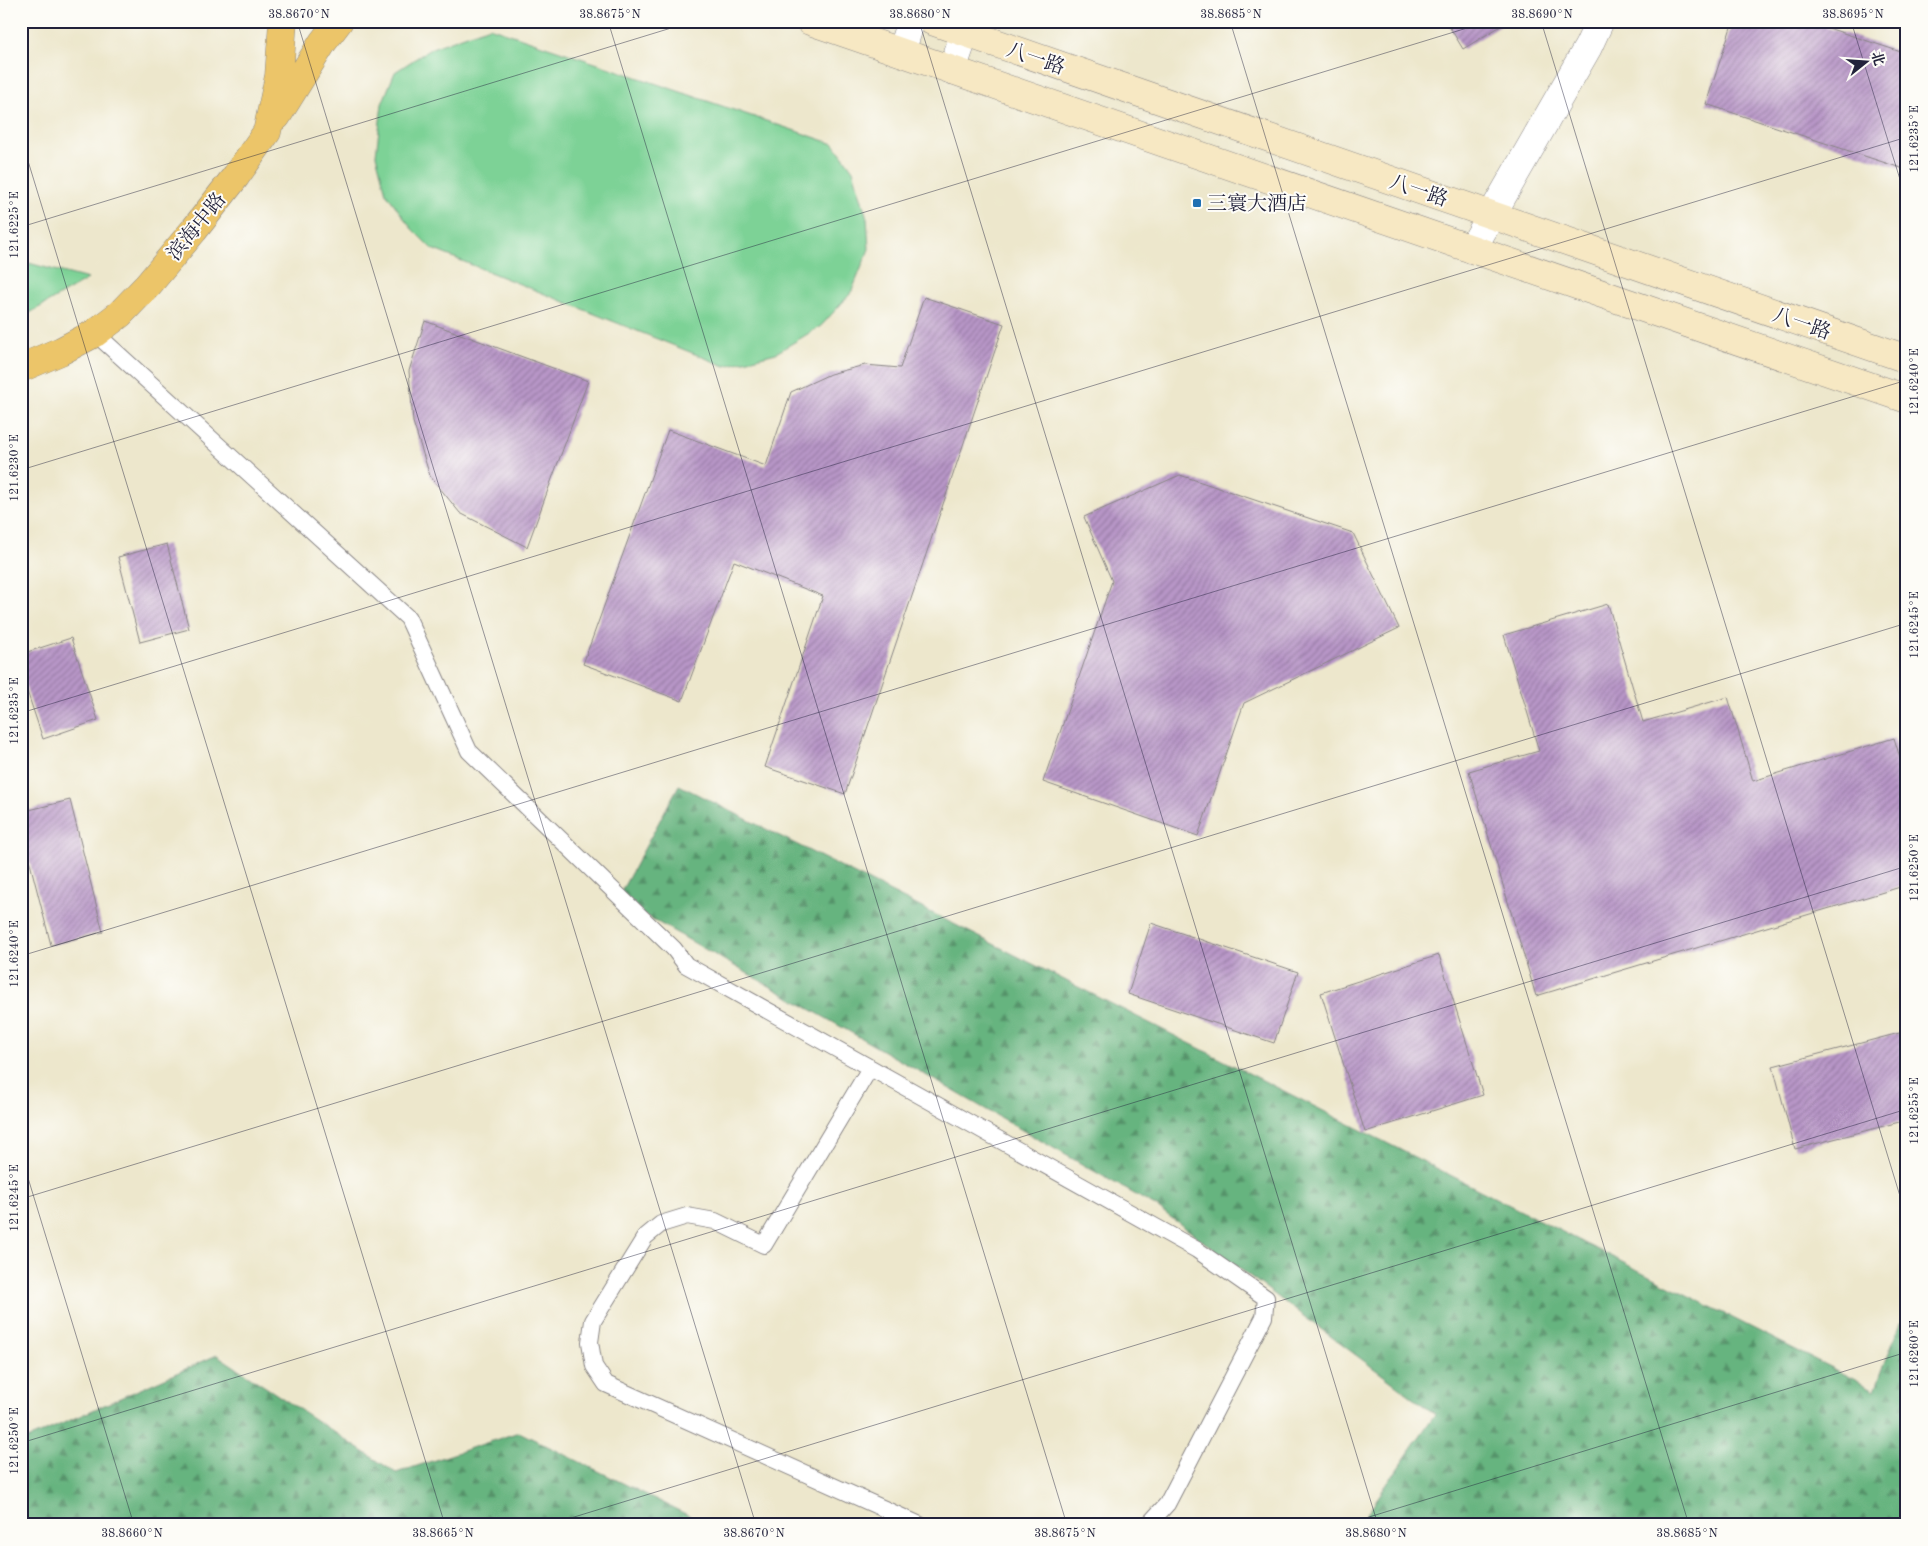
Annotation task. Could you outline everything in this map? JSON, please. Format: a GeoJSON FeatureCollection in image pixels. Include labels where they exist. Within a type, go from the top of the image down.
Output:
{"type":"FeatureCollection","features":[{"type":"Feature","properties":{"kind":"highway","name":"滨海中路"},"geometry":{"type":"LineString","coordinates":[[21,368],[61,351],[120,314],[148,285],[200,222],[267,132],[279,76],[283,21]]}},
{"type":"Feature","properties":{"kind":"highway"},"geometry":{"type":"LineString","coordinates":[[267,132],[323,42],[339,21]]}},
{"type":"Feature","properties":{"kind":"main road"},"geometry":{"type":"LineString","coordinates":[[810,21],[1907,399]]}},
{"type":"Feature","properties":{"kind":"main road","name":"八一路"},"geometry":{"type":"LineString","coordinates":[[932,21],[966,27],[1491,215],[1907,359]]}},
{"type":"Feature","properties":{"kind":"street"},"geometry":{"type":"LineString","coordinates":[[901,52],[911,21]]}},
{"type":"Feature","properties":{"kind":"street"},"geometry":{"type":"LineString","coordinates":[[1472,249],[1588,47],[1600,21]]}},
{"type":"Feature","properties":{"kind":"street"},"geometry":{"type":"LineString","coordinates":[[952,70],[966,27]]}},
{"type":"Feature","properties":{"kind":"lane"},"geometry":{"type":"LineString","coordinates":[[94,332],[408,618],[469,750],[674,949],[686,965],[1197,1250],[1266,1298],[1264,1317],[1260,1326],[1167,1504],[1148,1525]]}},
{"type":"Feature","properties":{"kind":"lane"},"geometry":{"type":"LineString","coordinates":[[870,1068],[764,1245],[715,1221],[687,1216],[661,1224],[645,1237],[593,1321],[590,1342],[594,1366],[606,1384],[920,1525]]}},
{"type":"Feature","properties":{"kind":"green space"},"geometry":{"type":"Polygon","coordinates":[[[489,27],[834,144],[853,170],[867,218],[869,249],[851,293],[821,326],[776,353],[725,366],[432,249],[412,229],[386,193],[376,155],[382,104],[395,72],[432,48],[489,27]]]}},
{"type":"Feature","properties":{"kind":"green space"},"geometry":{"type":"Polygon","coordinates":[[[21,261],[88,279],[21,318],[21,261]]]}},
{"type":"Feature","properties":{"kind":"green space"},"geometry":{"type":"Polygon","coordinates":[[[679,785],[1875,1390],[1907,1304],[1907,1525],[1359,1525],[1435,1414],[1157,1207],[617,899],[679,785]]]}},
{"type":"Feature","properties":{"kind":"green space"},"geometry":{"type":"Polygon","coordinates":[[[217,1355],[396,1473],[519,1432],[708,1525],[21,1525],[21,1442],[217,1355]]]}},
{"type":"Feature","properties":{"kind":"building"},"geometry":{"type":"Polygon","coordinates":[[[1446,21],[1509,21],[1463,49],[1446,21]]]}},
{"type":"Feature","properties":{"kind":"building"},"geometry":{"type":"Polygon","coordinates":[[[1733,21],[1807,21],[1907,54],[1907,170],[1706,104],[1733,21]]]}},
{"type":"Feature","properties":{"kind":"building"},"geometry":{"type":"Polygon","coordinates":[[[924,297],[1004,324],[845,794],[765,767],[823,596],[734,561],[682,701],[583,664],[668,430],[766,466],[791,392],[830,374],[865,365],[900,368],[924,297]]]}},
{"type":"Feature","properties":{"kind":"building"},"geometry":{"type":"Polygon","coordinates":[[[425,321],[588,381],[527,547],[460,513],[430,476],[413,422],[409,371],[425,321]]]}},
{"type":"Feature","properties":{"kind":"building"},"geometry":{"type":"Polygon","coordinates":[[[1180,475],[1353,533],[1399,628],[1244,703],[1198,836],[1043,782],[1112,581],[1084,517],[1180,475]]]}},
{"type":"Feature","properties":{"kind":"building"},"geometry":{"type":"Polygon","coordinates":[[[167,544],[189,629],[140,642],[118,557],[167,544]]]}},
{"type":"Feature","properties":{"kind":"building"},"geometry":{"type":"Polygon","coordinates":[[[1608,604],[1643,722],[1728,697],[1753,781],[1894,738],[1907,780],[1907,885],[1536,996],[1469,771],[1539,751],[1504,635],[1608,604]]]}},
{"type":"Feature","properties":{"kind":"building"},"geometry":{"type":"Polygon","coordinates":[[[71,638],[98,720],[43,739],[21,673],[21,654],[71,638]]]}},
{"type":"Feature","properties":{"kind":"building"},"geometry":{"type":"Polygon","coordinates":[[[70,800],[103,932],[51,945],[21,828],[21,812],[70,800]]]}},
{"type":"Feature","properties":{"kind":"building"},"geometry":{"type":"Polygon","coordinates":[[[1151,923],[1298,972],[1274,1043],[1128,994],[1151,923]]]}},
{"type":"Feature","properties":{"kind":"building"},"geometry":{"type":"Polygon","coordinates":[[[1439,955],[1483,1095],[1365,1132],[1321,993],[1439,955]]]}},
{"type":"Feature","properties":{"kind":"building"},"geometry":{"type":"Polygon","coordinates":[[[1907,1031],[1907,1120],[1795,1149],[1773,1066],[1907,1031]]]}},
{"type":"Feature","properties":{"kind":"place","name":"三寰大酒店"},"geometry":{"type":"Point","coordinates":[1197,203]}}]}
